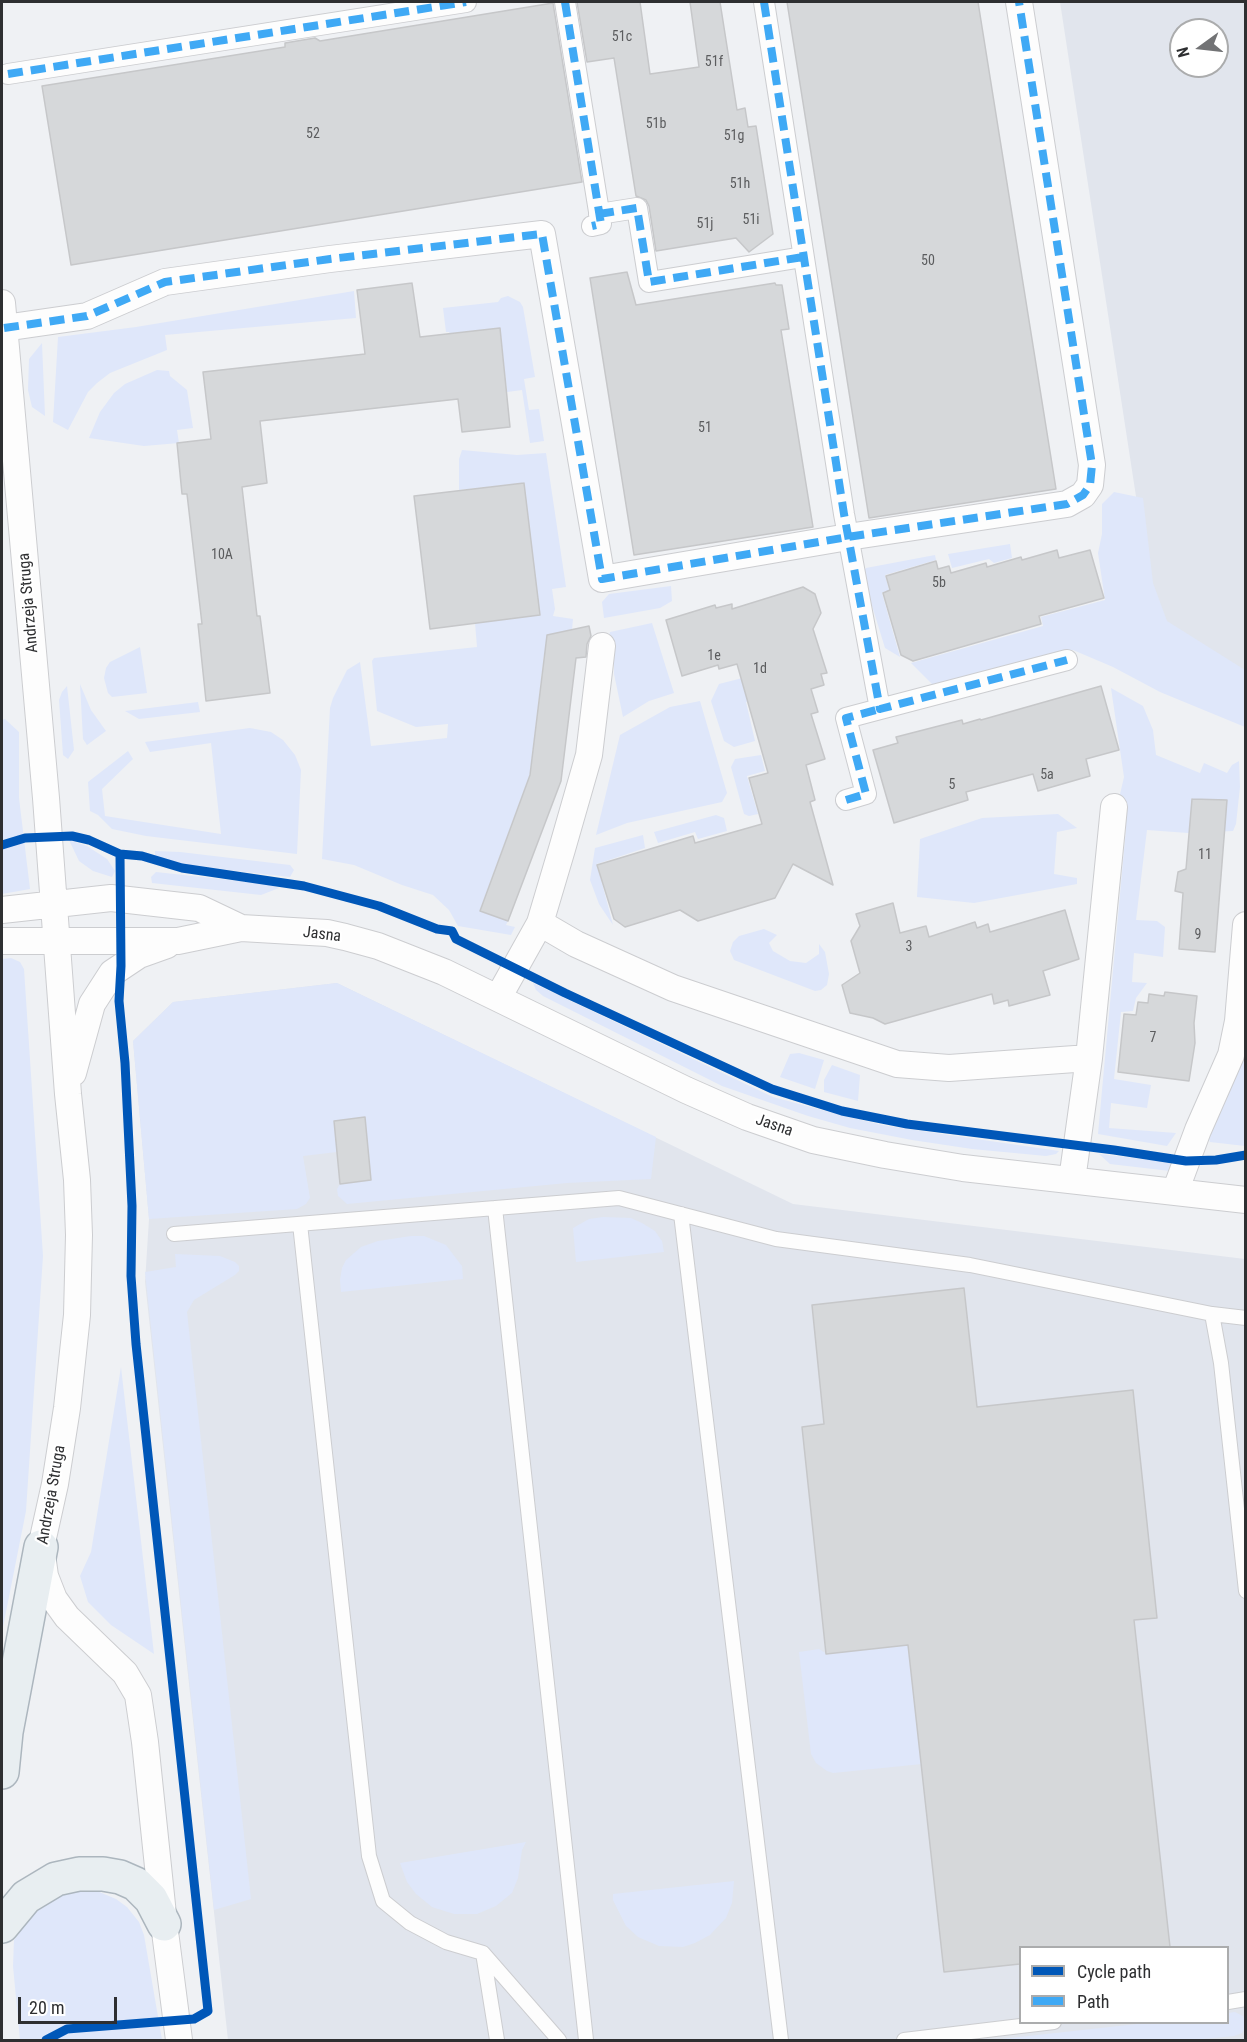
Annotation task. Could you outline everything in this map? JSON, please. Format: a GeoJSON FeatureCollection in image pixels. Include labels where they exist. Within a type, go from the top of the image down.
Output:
{"type":"FeatureCollection","features":[{"type":"Feature","properties":{"kind":"main road"},"geometry":{"type":"LineString","coordinates":[[2,1772],[6,1732],[41,1547]]}},
{"type":"Feature","properties":{"kind":"main road"},"geometry":{"type":"LineString","coordinates":[[2,1926],[26,1897],[56,1879],[79,1874],[103,1874],[120,1877],[136,1884],[151,1899],[164,1924]]}},
{"type":"Feature","properties":{"kind":"street"},"geometry":{"type":"LineString","coordinates":[[8,74],[466,2]]}},
{"type":"Feature","properties":{"kind":"street"},"geometry":{"type":"LineString","coordinates":[[565,2],[596,220],[638,208],[649,282],[803,257]]}},
{"type":"Feature","properties":{"kind":"street"},"geometry":{"type":"LineString","coordinates":[[764,2],[848,537],[880,709]]}},
{"type":"Feature","properties":{"kind":"street"},"geometry":{"type":"LineString","coordinates":[[3,316],[87,316],[165,282],[330,259],[542,234],[602,579],[848,537],[1067,504],[1083,495],[1090,485],[1092,465],[1019,2]]}},
{"type":"Feature","properties":{"kind":"street","name":"Andrzeja Struga"},"geometry":{"type":"LineString","coordinates":[[3,316],[77,1180],[79,1235],[77,1315],[68,1408],[41,1547],[45,1576],[54,1599],[67,1617],[125,1673],[138,1695],[179,2040]]}},
{"type":"Feature","properties":{"kind":"street"},"geometry":{"type":"LineString","coordinates":[[498,998],[540,923],[589,755],[602,646]]}},
{"type":"Feature","properties":{"kind":"street"},"geometry":{"type":"LineString","coordinates":[[846,800],[866,794],[846,718],[1066,660]]}},
{"type":"Feature","properties":{"kind":"street"},"geometry":{"type":"LineString","coordinates":[[1072,1180],[1089,1058],[1114,807]]}},
{"type":"Feature","properties":{"kind":"street","name":"Jasna"},"geometry":{"type":"LineString","coordinates":[[54,903],[111,898],[199,908],[241,928]]}},
{"type":"Feature","properties":{"kind":"street"},"geometry":{"type":"LineString","coordinates":[[2,910],[54,903]]}},
{"type":"Feature","properties":{"kind":"street"},"geometry":{"type":"LineString","coordinates":[[540,923],[576,944],[673,988],[897,1064],[949,1068],[1089,1058]]}},
{"type":"Feature","properties":{"kind":"street"},"geometry":{"type":"LineString","coordinates":[[1175,1192],[1198,1130],[1231,1055],[1238,1021],[1245,925]]}},
{"type":"Feature","properties":{"kind":"street","name":"Jasna"},"geometry":{"type":"LineString","coordinates":[[57,940],[178,941],[241,928],[327,933],[378,946],[433,968],[686,1090],[747,1117],[813,1140],[963,1168],[1245,1200]]}},
{"type":"Feature","properties":{"kind":"street"},"geometry":{"type":"LineString","coordinates":[[2,941],[57,940]]}},
{"type":"Feature","properties":{"kind":"street","name":"Andrzeja Struga"},"geometry":{"type":"LineString","coordinates":[[68,1094],[92,1004],[112,973],[139,955],[178,941]]}},
{"type":"Feature","properties":{"kind":"lane"},"geometry":{"type":"LineString","coordinates":[[174,1234],[619,1198],[776,1239],[970,1265],[1212,1314],[1245,1318]]}},
{"type":"Feature","properties":{"kind":"lane"},"geometry":{"type":"LineString","coordinates":[[495,1208],[586,2040]]}},
{"type":"Feature","properties":{"kind":"lane"},"geometry":{"type":"LineString","coordinates":[[681,1214],[781,2040]]}},
{"type":"Feature","properties":{"kind":"lane"},"geometry":{"type":"LineString","coordinates":[[300,1224],[369,1856],[383,1901],[410,1923],[447,1942],[483,1953],[559,2040]]}},
{"type":"Feature","properties":{"kind":"lane"},"geometry":{"type":"LineString","coordinates":[[1212,1314],[1221,1363],[1245,1592]]}},
{"type":"Feature","properties":{"kind":"lane"},"geometry":{"type":"LineString","coordinates":[[483,1953],[497,2040]]}},
{"type":"Feature","properties":{"kind":"lane"},"geometry":{"type":"LineString","coordinates":[[1229,2002],[1245,2000]]}},
{"type":"Feature","properties":{"kind":"lane"},"geometry":{"type":"LineString","coordinates":[[904,2040],[1037,2024]]}},
{"type":"Feature","properties":{"kind":"shaded area"},"geometry":{"type":"Polygon","coordinates":[[[1060,2],[1245,2],[1245,701],[1163,672],[1060,2]]]}},
{"type":"Feature","properties":{"kind":"shaded area"},"geometry":{"type":"Polygon","coordinates":[[[354,291],[356,318],[165,335],[167,350],[110,373],[97,383],[88,392],[68,430],[53,422],[58,337],[136,327],[354,291]]]}},
{"type":"Feature","properties":{"kind":"shaded area"},"geometry":{"type":"Polygon","coordinates":[[[508,296],[520,302],[523,307],[535,377],[524,379],[529,410],[539,409],[544,441],[530,443],[522,390],[507,392],[500,328],[450,334],[446,332],[443,308],[498,302],[501,298],[508,296]]]}},
{"type":"Feature","properties":{"kind":"shaded area"},"geometry":{"type":"Polygon","coordinates":[[[42,343],[45,416],[32,407],[28,390],[29,359],[42,343]]]}},
{"type":"Feature","properties":{"kind":"shaded area"},"geometry":{"type":"Polygon","coordinates":[[[157,370],[169,371],[170,376],[187,390],[193,428],[177,430],[179,443],[144,446],[89,438],[100,412],[114,393],[125,384],[157,370]]]}},
{"type":"Feature","properties":{"kind":"shaded area"},"geometry":{"type":"Polygon","coordinates":[[[462,450],[517,455],[546,453],[566,587],[552,589],[555,609],[553,616],[573,619],[572,630],[544,655],[530,774],[480,910],[508,921],[506,925],[515,927],[511,935],[458,926],[449,910],[433,895],[354,865],[322,859],[330,708],[347,670],[360,662],[371,746],[447,738],[448,724],[416,727],[377,711],[372,661],[374,658],[477,647],[475,623],[540,615],[524,483],[459,490],[459,459],[462,450]]]}},
{"type":"Feature","properties":{"kind":"shaded area"},"geometry":{"type":"Polygon","coordinates":[[[1114,492],[1143,498],[1153,583],[1167,621],[1245,670],[1245,727],[1160,692],[1113,667],[1073,650],[937,689],[911,663],[1043,626],[1041,617],[1105,600],[1098,553],[1102,534],[1102,504],[1114,492]]]}},
{"type":"Feature","properties":{"kind":"shaded area"},"geometry":{"type":"Polygon","coordinates":[[[1010,544],[1012,558],[994,563],[989,559],[952,568],[948,554],[1010,544]]]}},
{"type":"Feature","properties":{"kind":"shaded area"},"geometry":{"type":"Polygon","coordinates":[[[935,555],[936,560],[885,575],[889,590],[882,593],[900,657],[885,648],[862,573],[866,568],[935,555]]]}},
{"type":"Feature","properties":{"kind":"shaded area"},"geometry":{"type":"Polygon","coordinates":[[[671,586],[672,601],[660,608],[604,618],[602,602],[609,594],[671,586]]]}},
{"type":"Feature","properties":{"kind":"shaded area"},"geometry":{"type":"Polygon","coordinates":[[[652,623],[674,693],[649,701],[623,717],[614,674],[614,643],[608,639],[610,632],[652,623]]]}},
{"type":"Feature","properties":{"kind":"shaded area"},"geometry":{"type":"Polygon","coordinates":[[[140,647],[147,693],[112,697],[108,693],[104,678],[106,668],[110,662],[140,647]]]}},
{"type":"Feature","properties":{"kind":"shaded area"},"geometry":{"type":"Polygon","coordinates":[[[758,674],[763,696],[746,702],[755,741],[734,747],[724,741],[711,701],[719,684],[758,674]]]}},
{"type":"Feature","properties":{"kind":"shaded area"},"geometry":{"type":"Polygon","coordinates":[[[80,684],[91,710],[106,731],[87,745],[83,739],[80,684]]]}},
{"type":"Feature","properties":{"kind":"shaded area"},"geometry":{"type":"Polygon","coordinates":[[[67,686],[74,750],[68,759],[63,755],[59,700],[67,686]]]}},
{"type":"Feature","properties":{"kind":"shaded area"},"geometry":{"type":"Polygon","coordinates":[[[1111,688],[1143,706],[1153,730],[1156,755],[1200,773],[1204,763],[1227,773],[1232,765],[1239,761],[1240,787],[1236,824],[1233,831],[1188,833],[1147,830],[1136,920],[1157,921],[1165,927],[1163,957],[1134,953],[1132,982],[1147,983],[1136,998],[1133,1011],[1121,1012],[1114,1079],[1151,1085],[1147,1108],[1111,1103],[1109,1128],[1176,1133],[1167,1146],[1098,1134],[1126,829],[1118,803],[1124,777],[1111,688]]]}},
{"type":"Feature","properties":{"kind":"shaded area"},"geometry":{"type":"Polygon","coordinates":[[[700,701],[727,793],[722,802],[627,823],[596,835],[620,735],[670,707],[700,701]]]}},
{"type":"Feature","properties":{"kind":"shaded area"},"geometry":{"type":"Polygon","coordinates":[[[198,702],[200,712],[139,719],[125,711],[198,702]]]}},
{"type":"Feature","properties":{"kind":"shaded area"},"geometry":{"type":"Polygon","coordinates":[[[5,719],[19,732],[19,798],[30,889],[2,894],[2,720],[5,719]]]}},
{"type":"Feature","properties":{"kind":"shaded area"},"geometry":{"type":"Polygon","coordinates":[[[250,728],[271,732],[283,740],[295,755],[301,770],[297,854],[146,836],[112,829],[98,815],[90,811],[88,782],[128,751],[133,759],[102,789],[105,816],[221,834],[211,743],[150,752],[145,742],[250,728]]]}},
{"type":"Feature","properties":{"kind":"shaded area"},"geometry":{"type":"Polygon","coordinates":[[[761,755],[765,771],[747,776],[758,814],[749,816],[744,814],[731,767],[735,759],[761,755]]]}},
{"type":"Feature","properties":{"kind":"shaded area"},"geometry":{"type":"Polygon","coordinates":[[[1058,814],[1077,828],[1057,832],[1054,874],[1077,878],[1077,884],[974,903],[917,897],[920,839],[982,818],[1058,814]]]}},
{"type":"Feature","properties":{"kind":"shaded area"},"geometry":{"type":"Polygon","coordinates":[[[716,815],[724,818],[727,831],[698,839],[695,832],[658,843],[654,832],[716,815]]]}},
{"type":"Feature","properties":{"kind":"shaded area"},"geometry":{"type":"Polygon","coordinates":[[[643,835],[645,848],[597,864],[613,925],[599,904],[590,880],[595,848],[643,835]]]}},
{"type":"Feature","properties":{"kind":"shaded area"},"geometry":{"type":"Polygon","coordinates":[[[69,840],[87,846],[107,859],[115,871],[112,877],[93,871],[79,861],[69,840]]]}},
{"type":"Feature","properties":{"kind":"shaded area"},"geometry":{"type":"Polygon","coordinates":[[[155,851],[290,865],[294,870],[290,877],[155,862],[155,851]]]}},
{"type":"Feature","properties":{"kind":"shaded area"},"geometry":{"type":"Polygon","coordinates":[[[156,872],[267,884],[279,888],[261,895],[152,883],[151,877],[156,872]]]}},
{"type":"Feature","properties":{"kind":"shaded area"},"geometry":{"type":"Polygon","coordinates":[[[764,929],[777,935],[769,943],[773,951],[790,961],[806,963],[819,954],[819,944],[825,952],[829,974],[827,985],[815,991],[734,960],[730,951],[733,942],[739,936],[764,929]]]}},
{"type":"Feature","properties":{"kind":"shaded area"},"geometry":{"type":"Polygon","coordinates":[[[11,958],[20,962],[24,969],[43,1256],[26,1511],[2,1632],[2,959],[11,958]]]}},
{"type":"Feature","properties":{"kind":"shaded area"},"geometry":{"type":"Polygon","coordinates":[[[337,983],[793,1204],[1245,1259],[1245,2040],[228,2040],[145,1282],[149,1219],[133,1041],[173,1002],[337,983]]]}},
{"type":"Feature","properties":{"kind":"shaded area"},"geometry":{"type":"Polygon","coordinates":[[[337,983],[656,1137],[651,1179],[567,1183],[347,1204],[338,1196],[337,1189],[340,1184],[371,1180],[364,1117],[334,1121],[337,1152],[303,1156],[310,1198],[306,1204],[297,1209],[149,1219],[133,1041],[173,1002],[337,983]]]}},
{"type":"Feature","properties":{"kind":"shaded area"},"geometry":{"type":"Polygon","coordinates":[[[533,983],[773,1097],[887,1126],[1059,1151],[1046,1156],[972,1149],[850,1128],[808,1116],[722,1086],[543,996],[536,990],[533,983]]]}},
{"type":"Feature","properties":{"kind":"shaded area"},"geometry":{"type":"Polygon","coordinates":[[[1245,1015],[1245,1146],[1210,1142],[1208,1136],[1245,1015]]]}},
{"type":"Feature","properties":{"kind":"shaded area"},"geometry":{"type":"Polygon","coordinates":[[[799,1053],[824,1060],[815,1089],[780,1077],[790,1054],[799,1053]]]}},
{"type":"Feature","properties":{"kind":"shaded area"},"geometry":{"type":"Polygon","coordinates":[[[832,1065],[860,1075],[858,1101],[824,1092],[824,1080],[832,1065]]]}},
{"type":"Feature","properties":{"kind":"shaded area"},"geometry":{"type":"Polygon","coordinates":[[[1099,1154],[1168,1162],[1175,1167],[1170,1171],[1110,1164],[1099,1154]]]}},
{"type":"Feature","properties":{"kind":"shaded area"},"geometry":{"type":"Polygon","coordinates":[[[631,1218],[642,1223],[655,1231],[662,1241],[664,1252],[576,1262],[573,1228],[589,1219],[631,1218]]]}},
{"type":"Feature","properties":{"kind":"shaded area"},"geometry":{"type":"Polygon","coordinates":[[[424,1236],[446,1245],[462,1266],[463,1279],[341,1292],[342,1268],[346,1260],[361,1247],[378,1241],[424,1236]]]}},
{"type":"Feature","properties":{"kind":"shaded area"},"geometry":{"type":"Polygon","coordinates":[[[175,1254],[220,1256],[239,1266],[239,1271],[235,1275],[194,1300],[187,1312],[251,1899],[214,1910],[145,1272],[176,1267],[175,1254]]]}},
{"type":"Feature","properties":{"kind":"shaded area"},"geometry":{"type":"Polygon","coordinates":[[[121,1367],[154,1654],[111,1625],[88,1602],[80,1576],[91,1552],[121,1367]]]}},
{"type":"Feature","properties":{"kind":"shaded area"},"geometry":{"type":"Polygon","coordinates":[[[908,1645],[922,1764],[833,1773],[827,1771],[816,1763],[811,1754],[799,1652],[819,1649],[827,1654],[908,1645]]]}},
{"type":"Feature","properties":{"kind":"shaded area"},"geometry":{"type":"Polygon","coordinates":[[[526,1842],[522,1850],[518,1878],[512,1893],[496,1906],[477,1914],[454,1914],[432,1907],[416,1894],[407,1882],[400,1863],[526,1842]]]}},
{"type":"Feature","properties":{"kind":"shaded area"},"geometry":{"type":"Polygon","coordinates":[[[734,1881],[732,1903],[726,1918],[710,1935],[683,1947],[659,1946],[638,1937],[626,1926],[613,1900],[613,1894],[734,1881]]]}},
{"type":"Feature","properties":{"kind":"shaded area"},"geometry":{"type":"Polygon","coordinates":[[[75,1891],[97,1891],[116,1899],[127,1907],[139,1922],[144,1935],[162,2040],[20,2040],[13,1966],[14,1940],[36,1909],[58,1896],[75,1891]]]}},
{"type":"Feature","properties":{"kind":"shaded area"},"geometry":{"type":"Polygon","coordinates":[[[1235,2012],[1243,2016],[1246,2026],[1242,2033],[1234,2036],[1193,2040],[992,2040],[1137,2024],[1229,2024],[1229,2013],[1235,2012]]]}},
{"type":"Feature","properties":{"kind":"building"},"geometry":{"type":"Polygon","coordinates":[[[577,2],[640,2],[650,74],[699,67],[690,2],[720,2],[737,110],[745,108],[748,127],[756,126],[773,234],[749,252],[736,238],[656,251],[649,206],[646,200],[636,196],[614,58],[587,62],[577,2]]]}},
{"type":"Feature","properties":{"kind":"building"},"geometry":{"type":"Polygon","coordinates":[[[787,2],[978,2],[1056,489],[869,518],[787,2]]]}},
{"type":"Feature","properties":{"kind":"building"},"geometry":{"type":"Polygon","coordinates":[[[553,3],[582,182],[71,265],[42,86],[285,47],[285,43],[315,38],[320,41],[553,3]]]}},
{"type":"Feature","properties":{"kind":"building"},"geometry":{"type":"Polygon","coordinates":[[[627,272],[636,305],[775,283],[782,285],[789,329],[781,330],[813,527],[634,555],[590,278],[627,272]]]}},
{"type":"Feature","properties":{"kind":"building"},"geometry":{"type":"Polygon","coordinates":[[[412,283],[420,337],[500,328],[510,427],[462,432],[458,399],[260,421],[267,483],[242,487],[257,616],[260,616],[270,693],[206,701],[198,624],[202,624],[187,494],[182,494],[177,443],[211,439],[203,372],[365,354],[357,290],[412,283]]]}},
{"type":"Feature","properties":{"kind":"building"},"geometry":{"type":"Polygon","coordinates":[[[524,483],[540,615],[430,629],[414,496],[524,483]]]}},
{"type":"Feature","properties":{"kind":"building"},"geometry":{"type":"Polygon","coordinates":[[[1057,550],[1059,558],[1090,550],[1104,598],[1039,616],[1041,624],[913,661],[901,655],[883,593],[890,590],[886,576],[936,561],[938,569],[949,566],[951,573],[986,563],[987,567],[1021,557],[1022,560],[1057,550]]]}},
{"type":"Feature","properties":{"kind":"building"},"geometry":{"type":"Polygon","coordinates":[[[803,587],[815,594],[821,613],[813,629],[827,673],[821,674],[824,685],[811,689],[818,712],[811,714],[825,759],[806,765],[815,800],[810,802],[833,885],[793,864],[775,898],[698,921],[680,910],[625,927],[614,919],[597,865],[693,836],[695,843],[762,824],[749,778],[768,773],[737,664],[719,669],[718,665],[682,676],[666,620],[715,605],[716,608],[732,604],[732,609],[803,587]]]}},
{"type":"Feature","properties":{"kind":"building"},"geometry":{"type":"Polygon","coordinates":[[[589,626],[591,636],[587,644],[586,657],[576,658],[561,781],[508,921],[480,911],[530,775],[547,635],[589,626]]]}},
{"type":"Feature","properties":{"kind":"building"},"geometry":{"type":"Polygon","coordinates":[[[1101,686],[1119,750],[1086,759],[1090,776],[1038,791],[1033,774],[966,792],[968,800],[894,823],[873,750],[898,743],[896,737],[962,720],[963,724],[981,720],[1101,686]]]}},
{"type":"Feature","properties":{"kind":"building"},"geometry":{"type":"Polygon","coordinates":[[[1192,799],[1227,800],[1215,952],[1179,949],[1183,893],[1175,891],[1178,872],[1186,869],[1192,799]]]}},
{"type":"Feature","properties":{"kind":"building"},"geometry":{"type":"Polygon","coordinates":[[[893,903],[900,933],[926,926],[929,937],[975,922],[977,928],[988,924],[990,932],[1065,910],[1079,959],[1043,971],[1050,995],[1009,1006],[1008,1000],[994,1004],[992,994],[885,1024],[873,1018],[850,1013],[842,985],[860,973],[851,941],[860,926],[856,914],[893,903]]]}},
{"type":"Feature","properties":{"kind":"building"},"geometry":{"type":"Polygon","coordinates":[[[1165,992],[1197,996],[1194,1023],[1195,1043],[1189,1081],[1118,1072],[1124,1014],[1136,1015],[1138,1002],[1148,1003],[1149,994],[1164,996],[1165,992]]]}},
{"type":"Feature","properties":{"kind":"building"},"geometry":{"type":"Polygon","coordinates":[[[365,1117],[371,1180],[340,1184],[334,1121],[365,1117]]]}},
{"type":"Feature","properties":{"kind":"building"},"geometry":{"type":"Polygon","coordinates":[[[964,1288],[977,1407],[1133,1390],[1157,1618],[1134,1620],[1170,1946],[1019,1946],[1019,1964],[944,1972],[908,1645],[826,1654],[802,1427],[824,1424],[812,1305],[964,1288]]]}},
{"type":"Feature","properties":{"kind":"marked path"},"geometry":{"type":"LineString","coordinates":[[8,74],[466,2]]}},
{"type":"Feature","properties":{"kind":"marked path"},"geometry":{"type":"LineString","coordinates":[[565,2],[601,224],[592,226]]}},
{"type":"Feature","properties":{"kind":"marked path"},"geometry":{"type":"LineString","coordinates":[[764,2],[844,514],[880,709],[1067,660]]}},
{"type":"Feature","properties":{"kind":"marked path"},"geometry":{"type":"LineString","coordinates":[[4,328],[87,316],[165,282],[330,259],[542,234],[602,579],[848,537],[1067,504],[1083,495],[1090,485],[1092,465],[1019,2]]}},
{"type":"Feature","properties":{"kind":"marked path"},"geometry":{"type":"LineString","coordinates":[[599,214],[637,208],[649,282],[803,257]]}},
{"type":"Feature","properties":{"kind":"marked path"},"geometry":{"type":"LineString","coordinates":[[846,800],[866,794],[846,718],[880,709]]}},
{"type":"Feature","properties":{"kind":"cycle path"},"geometry":{"type":"LineString","coordinates":[[2,845],[25,838],[72,836],[89,840],[120,854],[142,856],[182,868],[304,886],[379,906],[437,929],[452,931],[456,939],[565,993],[772,1089],[842,1111],[907,1124],[1186,1161],[1216,1160],[1246,1155]]}},
{"type":"Feature","properties":{"kind":"cycle path"},"geometry":{"type":"LineString","coordinates":[[46,2040],[67,2029],[194,2019],[208,2011],[136,1344],[131,1276],[132,1206],[125,1063],[119,1001],[120,854]]}}]}
